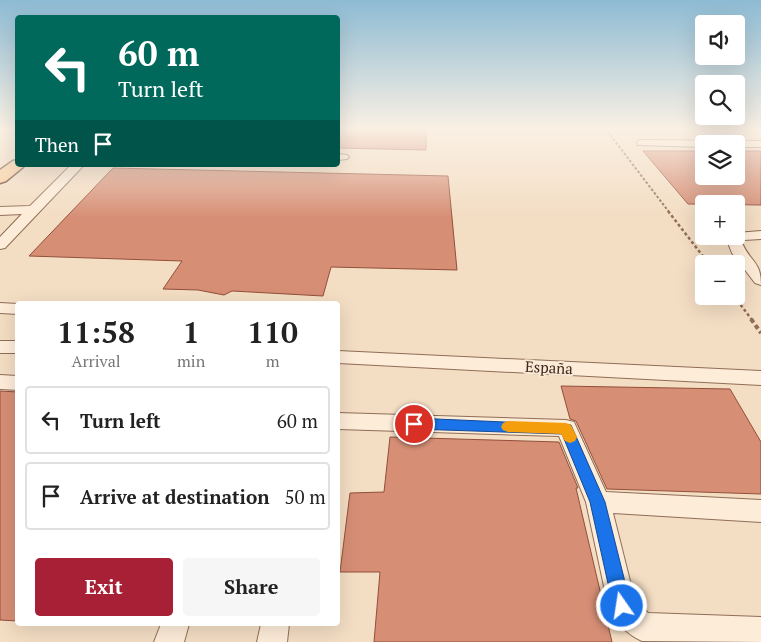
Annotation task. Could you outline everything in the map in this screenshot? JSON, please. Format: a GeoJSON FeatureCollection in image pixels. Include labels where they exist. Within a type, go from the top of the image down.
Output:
{"type":"FeatureCollection","features":[{"type":"Feature","properties":{"kind":"main road"},"geometry":{"type":"LineString","coordinates":[[1,177],[15,166]]}},
{"type":"Feature","properties":{"kind":"street"},"geometry":{"type":"LineString","coordinates":[[0,245],[76,167]]}},
{"type":"Feature","properties":{"kind":"street"},"geometry":{"type":"LineString","coordinates":[[0,211],[34,210]]}},
{"type":"Feature","properties":{"kind":"street"},"geometry":{"type":"LineString","coordinates":[[755,235],[736,239],[736,247],[761,280]]}},
{"type":"Feature","properties":{"kind":"street"},"geometry":{"type":"LineString","coordinates":[[0,308],[15,309]]}},
{"type":"Feature","properties":{"kind":"street"},"geometry":{"type":"LineString","coordinates":[[0,346],[15,347]]}},
{"type":"Feature","properties":{"kind":"street","name":"España"},"geometry":{"type":"LineString","coordinates":[[340,357],[761,378]]}},
{"type":"Feature","properties":{"kind":"street"},"geometry":{"type":"LineString","coordinates":[[0,382],[15,383]]}},
{"type":"Feature","properties":{"kind":"street"},"geometry":{"type":"LineString","coordinates":[[340,421],[566,428],[598,502],[622,606],[642,627],[761,631]]}},
{"type":"Feature","properties":{"kind":"street"},"geometry":{"type":"LineString","coordinates":[[598,502],[761,511]]}},
{"type":"Feature","properties":{"kind":"street"},"geometry":{"type":"LineString","coordinates":[[169,642],[174,626]]}},
{"type":"Feature","properties":{"kind":"street"},"geometry":{"type":"LineString","coordinates":[[272,642],[276,626]]}},
{"type":"Feature","properties":{"kind":"path"},"geometry":{"type":"LineString","coordinates":[[628,158],[702,255]]}},
{"type":"Feature","properties":{"kind":"path"},"geometry":{"type":"LineString","coordinates":[[741,305],[761,333]]}},
{"type":"Feature","properties":{"kind":"building"},"geometry":{"type":"Polygon","coordinates":[[[649,158],[695,158],[695,185],[745,185],[745,158],[761,158],[761,205],[745,205],[745,195],[695,195],[695,204],[688,204],[649,158]]]}},
{"type":"Feature","properties":{"kind":"building"},"geometry":{"type":"Polygon","coordinates":[[[113,168],[448,176],[457,270],[331,267],[323,296],[232,291],[224,295],[198,290],[163,289],[182,261],[29,256],[113,168]]]}},
{"type":"Feature","properties":{"kind":"building"},"geometry":{"type":"Polygon","coordinates":[[[561,386],[730,389],[761,442],[761,494],[607,489],[576,421],[570,419],[561,386]]]}},
{"type":"Feature","properties":{"kind":"building"},"geometry":{"type":"Polygon","coordinates":[[[0,391],[15,392],[15,621],[0,620],[0,391]]]}},
{"type":"Feature","properties":{"kind":"building"},"geometry":{"type":"Polygon","coordinates":[[[390,437],[559,442],[578,488],[576,488],[612,642],[374,642],[380,572],[340,572],[350,493],[384,492],[390,437]]]}},
{"type":"Feature","properties":{"kind":"slow traffic"},"geometry":{"type":"LineString","coordinates":[[508,427],[566,428],[570,437]]}},
{"type":"Feature","properties":{"kind":"route"},"geometry":{"type":"LineString","coordinates":[[414,424],[566,428],[598,502],[622,606]]}}]}
